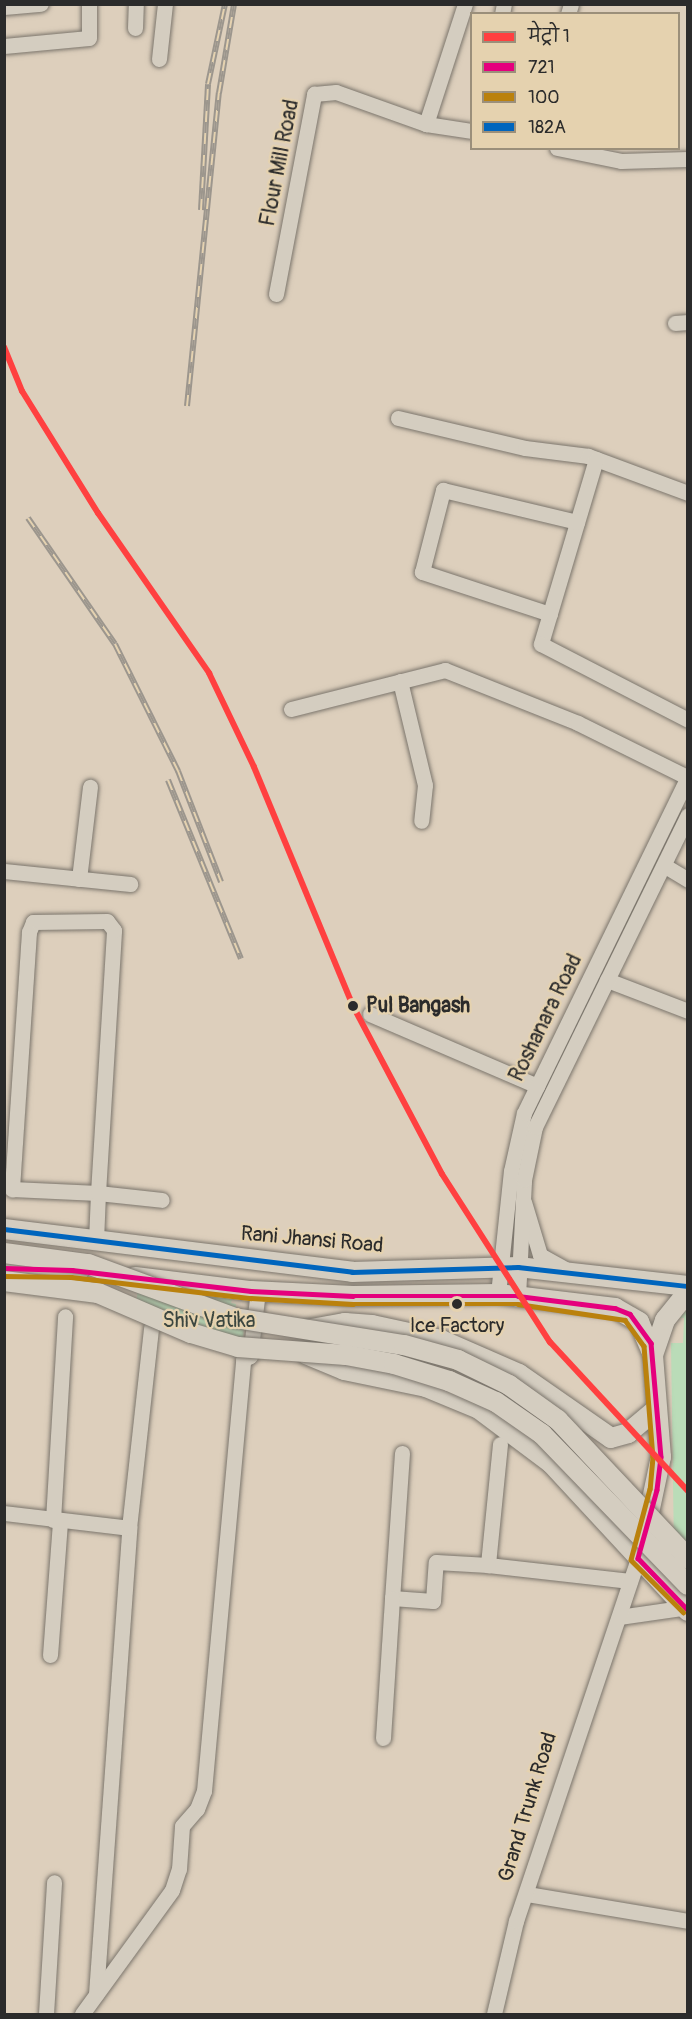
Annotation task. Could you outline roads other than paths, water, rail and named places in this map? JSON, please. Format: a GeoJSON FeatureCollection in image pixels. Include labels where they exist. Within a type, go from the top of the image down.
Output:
{"type":"FeatureCollection","features":[{"type":"Feature","properties":{"kind":"main road","name":"Rani Jhansi Road"},"geometry":{"type":"LineString","coordinates":[[4,1229],[352,1272],[509,1266],[567,1270],[687,1286]]}},
{"type":"Feature","properties":{"kind":"main road"},"geometry":{"type":"LineString","coordinates":[[4,1253],[88,1264],[235,1318],[404,1345],[458,1360],[509,1385],[558,1420],[687,1558]]}},
{"type":"Feature","properties":{"kind":"main road"},"geometry":{"type":"LineString","coordinates":[[4,1268],[72,1270],[263,1291],[354,1296],[498,1294],[615,1308],[630,1314],[646,1332],[653,1355]]}},
{"type":"Feature","properties":{"kind":"main road"},"geometry":{"type":"LineString","coordinates":[[4,1281],[99,1293],[191,1333],[228,1344],[394,1364],[449,1381],[496,1402],[542,1434],[687,1584]]}},
{"type":"Feature","properties":{"kind":"main road","name":"Grand Trunk Road"},"geometry":{"type":"LineString","coordinates":[[638,1558],[657,1490],[661,1457],[655,1410],[653,1355],[665,1320],[687,1292]]}},
{"type":"Feature","properties":{"kind":"main road"},"geometry":{"type":"LineString","coordinates":[[311,1329],[345,1323],[412,1332],[490,1360],[548,1394],[610,1438],[628,1433],[655,1410]]}},
{"type":"Feature","properties":{"kind":"main road"},"geometry":{"type":"LineString","coordinates":[[300,1352],[344,1370],[426,1388],[479,1409],[551,1463],[687,1609]]}},
{"type":"Feature","properties":{"kind":"street"},"geometry":{"type":"LineString","coordinates":[[4,7],[41,4]]}},
{"type":"Feature","properties":{"kind":"street"},"geometry":{"type":"LineString","coordinates":[[4,46],[89,38],[89,4]]}},
{"type":"Feature","properties":{"kind":"street"},"geometry":{"type":"LineString","coordinates":[[135,28],[136,4]]}},
{"type":"Feature","properties":{"kind":"street"},"geometry":{"type":"LineString","coordinates":[[159,59],[165,4]]}},
{"type":"Feature","properties":{"kind":"street"},"geometry":{"type":"LineString","coordinates":[[426,124],[465,4]]}},
{"type":"Feature","properties":{"kind":"street","name":"Flour Mill Road"},"geometry":{"type":"LineString","coordinates":[[276,294],[314,94],[336,92],[426,124],[470,131]]}},
{"type":"Feature","properties":{"kind":"street"},"geometry":{"type":"LineString","coordinates":[[567,150],[621,161],[687,159]]}},
{"type":"Feature","properties":{"kind":"street"},"geometry":{"type":"LineString","coordinates":[[398,418],[525,448],[565,450],[596,459],[687,493]]}},
{"type":"Feature","properties":{"kind":"street"},"geometry":{"type":"LineString","coordinates":[[596,459],[542,644],[687,720]]}},
{"type":"Feature","properties":{"kind":"street"},"geometry":{"type":"LineString","coordinates":[[550,614],[422,572],[444,490],[577,522]]}},
{"type":"Feature","properties":{"kind":"street"},"geometry":{"type":"LineString","coordinates":[[291,709],[445,670],[578,723],[687,777]]}},
{"type":"Feature","properties":{"kind":"street"},"geometry":{"type":"LineString","coordinates":[[400,681],[425,785],[421,821]]}},
{"type":"Feature","properties":{"kind":"street","name":"Roshanara Road"},"geometry":{"type":"LineString","coordinates":[[518,1296],[509,1266],[517,1136],[537,1086],[687,777]]}},
{"type":"Feature","properties":{"kind":"street"},"geometry":{"type":"LineString","coordinates":[[79,879],[90,787]]}},
{"type":"Feature","properties":{"kind":"street","name":"Roshanara Road"},"geometry":{"type":"LineString","coordinates":[[498,1294],[509,1266],[522,1197],[526,1155],[535,1127],[665,867],[687,815]]}},
{"type":"Feature","properties":{"kind":"street"},"geometry":{"type":"LineString","coordinates":[[665,867],[687,880]]}},
{"type":"Feature","properties":{"kind":"street"},"geometry":{"type":"LineString","coordinates":[[4,871],[130,884]]}},
{"type":"Feature","properties":{"kind":"street"},"geometry":{"type":"LineString","coordinates":[[96,1241],[98,1193],[114,930],[113,923],[107,921],[33,922],[28,932],[12,1189],[98,1193],[162,1200]]}},
{"type":"Feature","properties":{"kind":"street"},"geometry":{"type":"LineString","coordinates":[[607,980],[687,1011]]}},
{"type":"Feature","properties":{"kind":"street"},"geometry":{"type":"LineString","coordinates":[[370,1014],[537,1086]]}},
{"type":"Feature","properties":{"kind":"street"},"geometry":{"type":"LineString","coordinates":[[522,1197],[540,1256],[567,1270]]}},
{"type":"Feature","properties":{"kind":"street"},"geometry":{"type":"LineString","coordinates":[[82,2014],[172,1890],[179,1869],[182,1826],[197,1809],[204,1791],[243,1360],[250,1356],[263,1291]]}},
{"type":"Feature","properties":{"kind":"street"},"geometry":{"type":"LineString","coordinates":[[50,1655],[65,1316]]}},
{"type":"Feature","properties":{"kind":"street"},"geometry":{"type":"LineString","coordinates":[[96,1994],[129,1528],[151,1328]]}},
{"type":"Feature","properties":{"kind":"street"},"geometry":{"type":"LineString","coordinates":[[488,1565],[500,1444]]}},
{"type":"Feature","properties":{"kind":"street"},"geometry":{"type":"LineString","coordinates":[[383,1738],[402,1453]]}},
{"type":"Feature","properties":{"kind":"street"},"geometry":{"type":"LineString","coordinates":[[4,1513],[129,1528]]}},
{"type":"Feature","properties":{"kind":"street","name":"Grand Trunk Road"},"geometry":{"type":"LineString","coordinates":[[494,2014],[516,1921],[527,1894],[575,1736],[638,1558]]}},
{"type":"Feature","properties":{"kind":"street"},"geometry":{"type":"LineString","coordinates":[[392,1598],[433,1601],[436,1562],[488,1565],[630,1581]]}},
{"type":"Feature","properties":{"kind":"street"},"geometry":{"type":"LineString","coordinates":[[619,1617],[687,1609]]}},
{"type":"Feature","properties":{"kind":"street"},"geometry":{"type":"LineString","coordinates":[[46,2014],[54,1882]]}},
{"type":"Feature","properties":{"kind":"street"},"geometry":{"type":"LineString","coordinates":[[527,1894],[687,1921]]}},
{"type":"Feature","properties":{"kind":"railway"},"geometry":{"type":"LineString","coordinates":[[201,210],[208,84],[225,4]]}},
{"type":"Feature","properties":{"kind":"railway"},"geometry":{"type":"LineString","coordinates":[[187,406],[219,93],[234,4]]}},
{"type":"Feature","properties":{"kind":"railway"},"geometry":{"type":"LineString","coordinates":[[28,518],[115,644],[178,771],[221,882]]}},
{"type":"Feature","properties":{"kind":"railway"},"geometry":{"type":"LineString","coordinates":[[168,780],[241,959]]}},
{"type":"Feature","properties":{"kind":"metro line","name":"1"},"geometry":{"type":"LineString","coordinates":[[4,347],[22,391],[98,513],[209,673],[254,767],[353,1006],[442,1174],[550,1342],[688,1491]]}},
{"type":"Feature","properties":{"kind":"place","name":"Pul Bangash"},"geometry":{"type":"Point","coordinates":[353,1006]}},
{"type":"Feature","properties":{"kind":"place","name":"Ice Factory"},"geometry":{"type":"Point","coordinates":[457,1304]}},
{"type":"Feature","properties":{"kind":"park label","name":"Shiv Vatika"},"geometry":{"type":"Point","coordinates":[209,1321]}}]}
